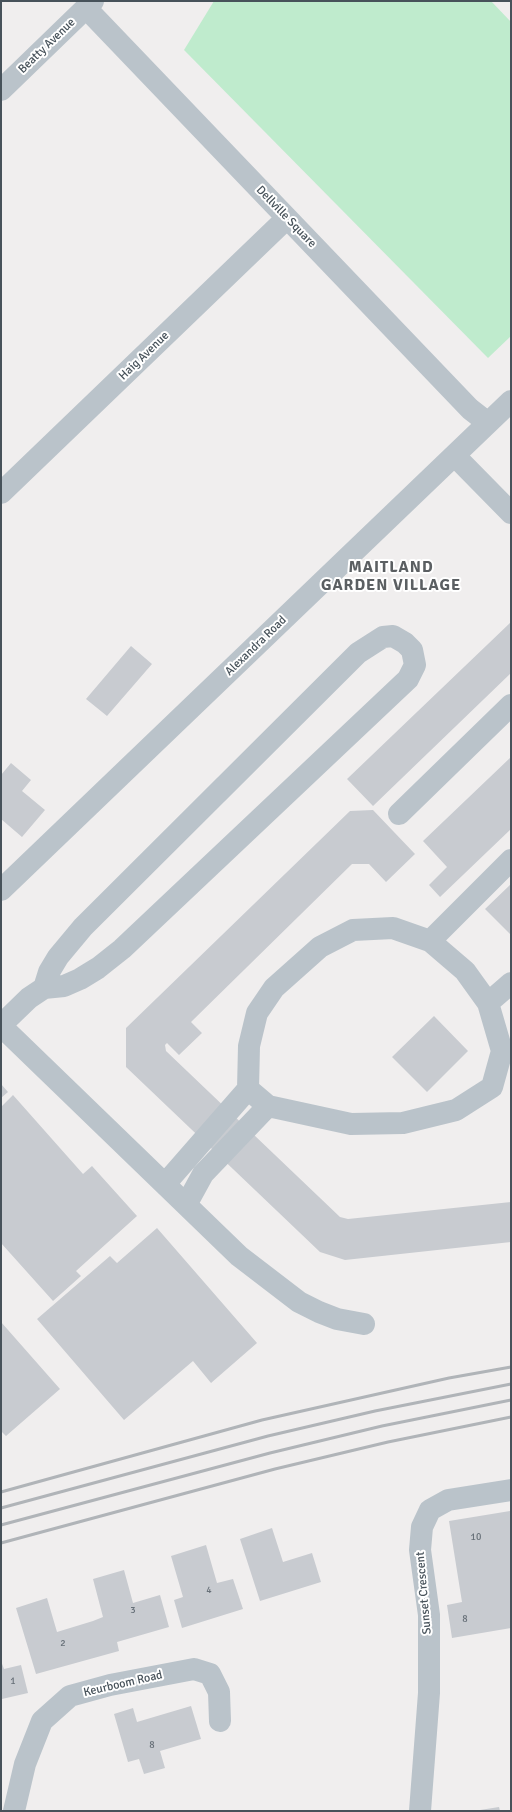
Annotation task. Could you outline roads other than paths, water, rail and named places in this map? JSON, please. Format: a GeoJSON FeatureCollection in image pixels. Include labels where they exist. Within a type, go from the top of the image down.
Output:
{"type":"FeatureCollection","features":[{"type":"Feature","properties":{"kind":"street","name":"Beatty Avenue"},"geometry":{"type":"LineString","coordinates":[[1,90],[90,5]]}},
{"type":"Feature","properties":{"kind":"street","name":"Dellville Square"},"geometry":{"type":"LineString","coordinates":[[90,5],[287,218],[470,409],[488,423]]}},
{"type":"Feature","properties":{"kind":"street","name":"Haig Avenue"},"geometry":{"type":"LineString","coordinates":[[1,493],[287,218]]}},
{"type":"Feature","properties":{"kind":"street","name":"Alexandra Road"},"geometry":{"type":"LineString","coordinates":[[1,890],[511,401]]}},
{"type":"Feature","properties":{"kind":"street"},"geometry":{"type":"LineString","coordinates":[[455,456],[511,513]]}},
{"type":"Feature","properties":{"kind":"street"},"geometry":{"type":"LineString","coordinates":[[44,988],[49,972],[58,957],[83,927],[358,653],[384,637],[393,636],[405,643],[412,650],[415,665],[408,679],[122,949],[98,968],[80,979],[64,986],[44,988],[29,998],[1,1026],[239,1256],[299,1302],[337,1319],[364,1324]]}},
{"type":"Feature","properties":{"kind":"street"},"geometry":{"type":"LineString","coordinates":[[399,814],[511,705]]}},
{"type":"Feature","properties":{"kind":"street"},"geometry":{"type":"LineString","coordinates":[[430,941],[511,860]]}},
{"type":"Feature","properties":{"kind":"street"},"geometry":{"type":"LineString","coordinates":[[164,1184],[248,1089],[250,1046],[257,1013],[274,988],[320,947],[353,930],[393,928],[430,941],[465,971],[488,1003],[502,1051],[492,1088],[456,1110],[403,1123],[351,1124],[268,1106],[248,1089]]}},
{"type":"Feature","properties":{"kind":"street"},"geometry":{"type":"LineString","coordinates":[[488,1003],[511,983]]}},
{"type":"Feature","properties":{"kind":"street"},"geometry":{"type":"LineString","coordinates":[[186,1204],[203,1174],[268,1106]]}},
{"type":"Feature","properties":{"kind":"street","name":"Sunset Crescent"},"geometry":{"type":"LineString","coordinates":[[420,1811],[429,1693],[429,1615],[420,1550],[422,1527],[430,1510],[448,1500],[511,1490]]}},
{"type":"Feature","properties":{"kind":"street","name":"Keurboom Road"},"geometry":{"type":"LineString","coordinates":[[14,1811],[25,1764],[42,1721],[70,1696],[110,1685],[194,1669],[210,1674],[219,1692],[220,1721]]}},
{"type":"Feature","properties":{"kind":"railway"},"geometry":{"type":"LineString","coordinates":[[1,1492],[262,1420],[449,1378],[511,1367]]}},
{"type":"Feature","properties":{"kind":"railway"},"geometry":{"type":"LineString","coordinates":[[1,1508],[268,1436],[375,1411],[511,1384]]}},
{"type":"Feature","properties":{"kind":"railway"},"geometry":{"type":"LineString","coordinates":[[1,1525],[270,1453],[382,1426],[511,1400]]}},
{"type":"Feature","properties":{"kind":"railway"},"geometry":{"type":"LineString","coordinates":[[1,1543],[275,1469],[388,1442],[511,1417]]}},
{"type":"Feature","properties":{"kind":"district","name":"MAITLAND GARDEN VILLAGE"},"geometry":{"type":"Point","coordinates":[391,577]}}]}
